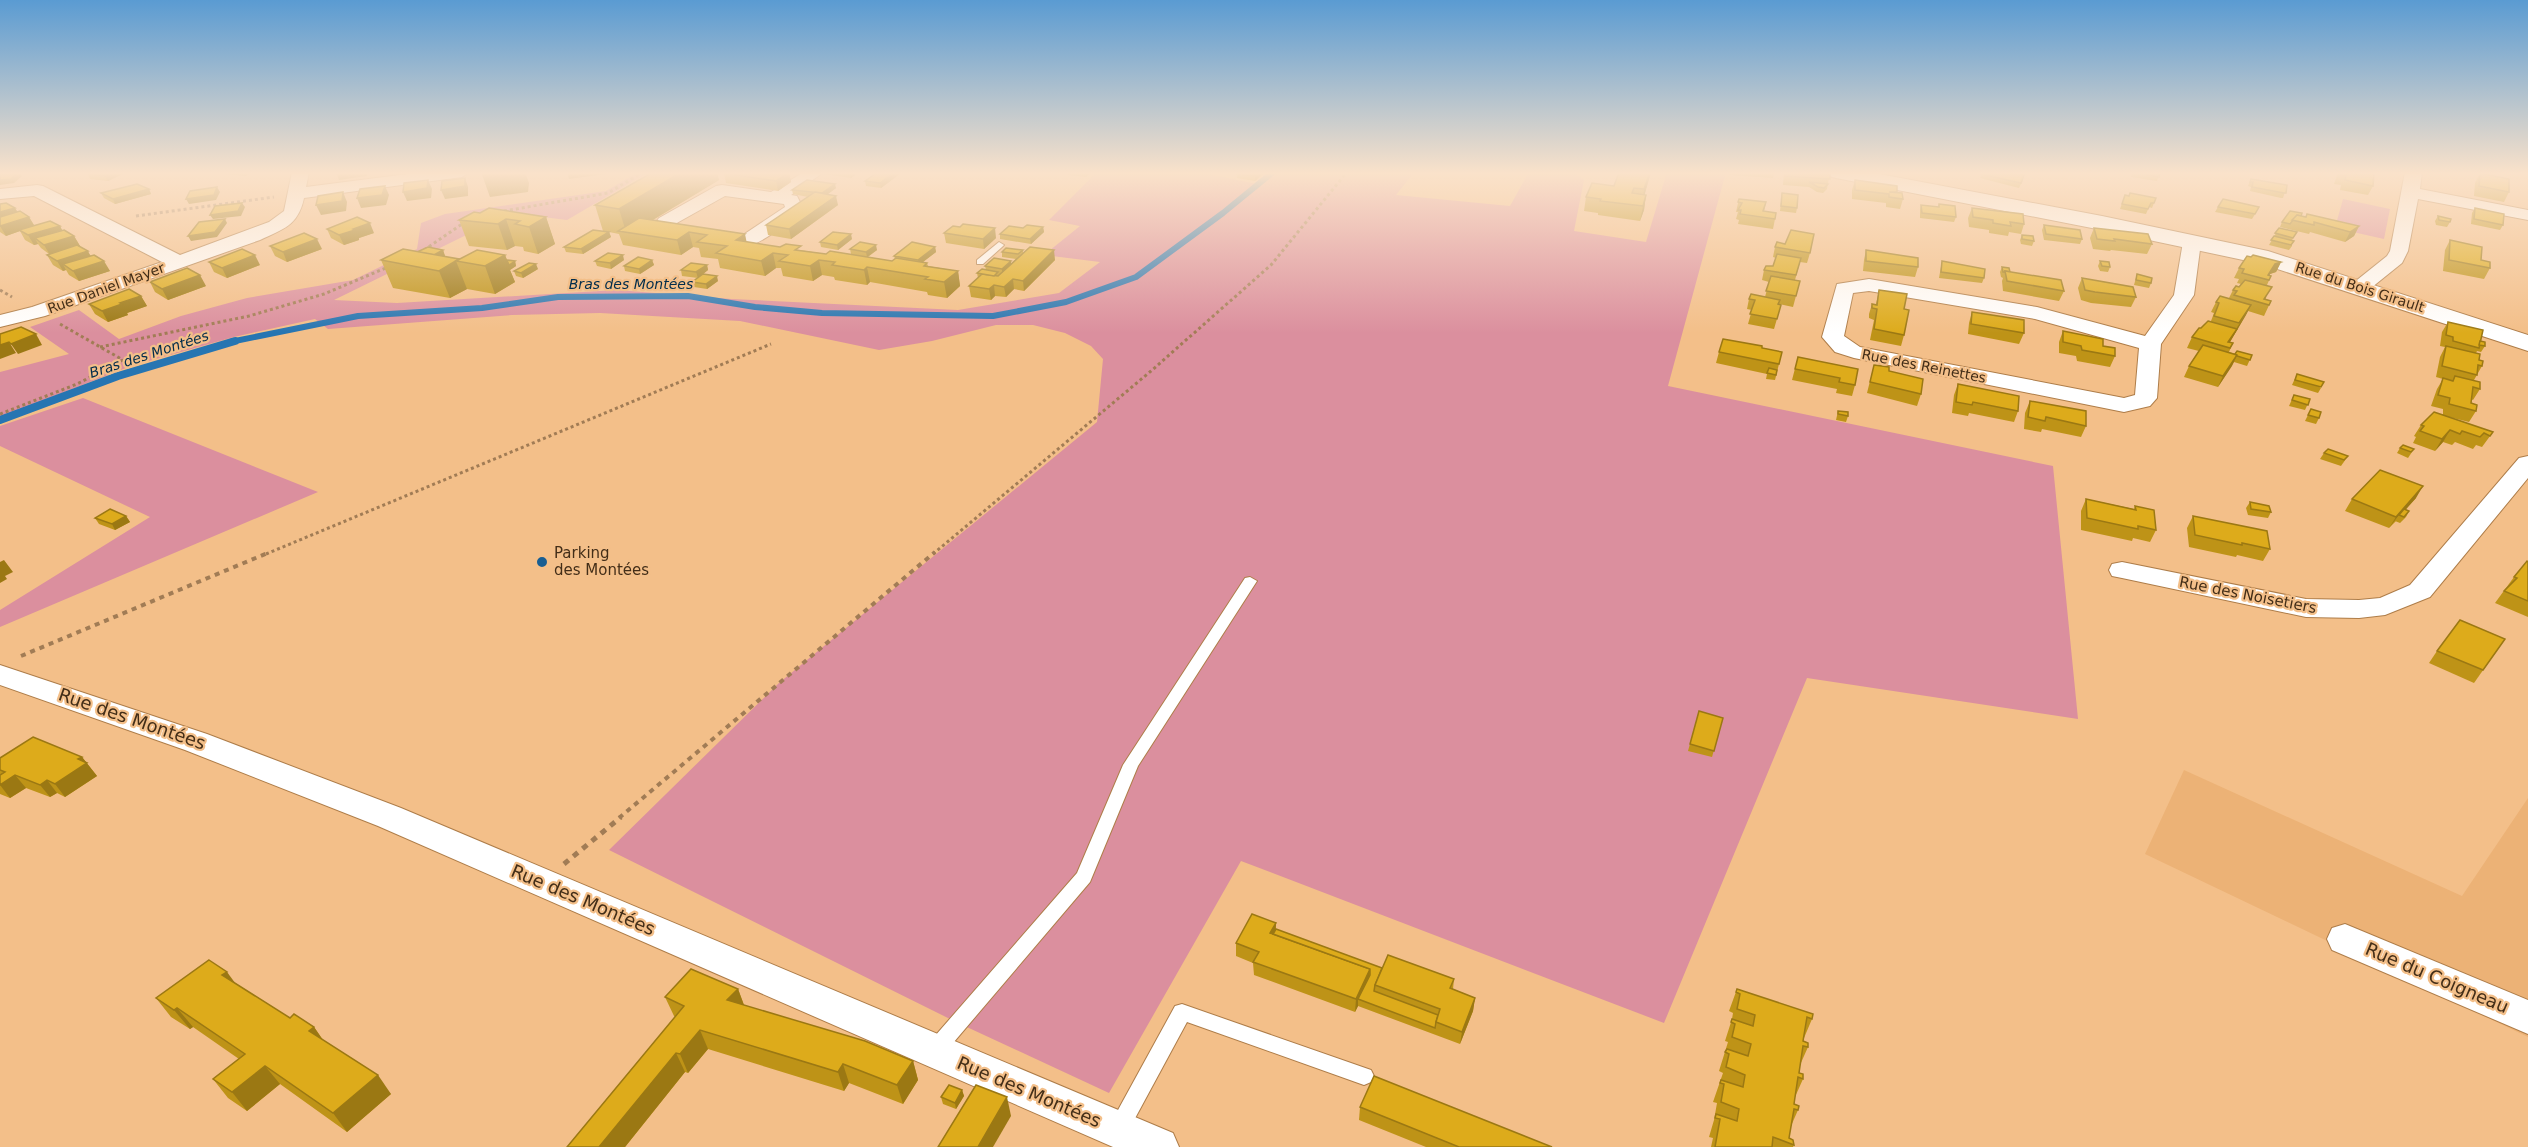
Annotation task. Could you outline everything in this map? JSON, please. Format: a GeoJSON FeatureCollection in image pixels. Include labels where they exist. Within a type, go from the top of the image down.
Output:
{"type":"FeatureCollection","features":[{"type":"Feature","properties":{"kind":"street"},"geometry":{"type":"LineString","coordinates":[[106,226],[178,262]]}},
{"type":"Feature","properties":{"kind":"street","name":"Rue Daniel Mayer"},"geometry":{"type":"LineString","coordinates":[[0,321],[38,312],[253,236],[276,226]]}},
{"type":"Feature","properties":{"kind":"street"},"geometry":{"type":"LineString","coordinates":[[667,226],[669,231],[710,244],[745,241],[757,236],[771,226]]}},
{"type":"Feature","properties":{"kind":"street","name":"Rue du Bois Girault"},"geometry":{"type":"LineString","coordinates":[[2108,226],[2268,258],[2330,276],[2528,343]]}},
{"type":"Feature","properties":{"kind":"street"},"geometry":{"type":"LineString","coordinates":[[2360,288],[2395,259],[2399,251],[2404,226]]}},
{"type":"Feature","properties":{"kind":"street","name":"Rue des Reinettes"},"geometry":{"type":"LineString","coordinates":[[2151,344],[2037,314],[1869,285],[1844,288],[1833,337],[1843,347],[1854,352],[2124,405],[2142,401],[2146,398],[2151,344],[2184,295],[2192,242]]}},
{"type":"Feature","properties":{"kind":"street","name":"Rue des Noisetiers"},"geometry":{"type":"LineString","coordinates":[[2122,570],[2306,609],[2360,609],[2385,606],[2420,591],[2528,463]]}},
{"type":"Feature","properties":{"kind":"street","name":"Rue des Montées"},"geometry":{"type":"LineString","coordinates":[[8,667],[211,746],[543,883],[1158,1147]]}},
{"type":"Feature","properties":{"kind":"street","name":"Rue du Coigneau"},"geometry":{"type":"LineString","coordinates":[[2345,939],[2528,1017]]}},
{"type":"Feature","properties":{"kind":"lane"},"geometry":{"type":"LineString","coordinates":[[980,262],[999,245]]}},
{"type":"Feature","properties":{"kind":"lane"},"geometry":{"type":"LineString","coordinates":[[933,1052],[1084,877],[1131,765],[1250,581]]}},
{"type":"Feature","properties":{"kind":"lane"},"geometry":{"type":"LineString","coordinates":[[1118,1130],[1182,1012],[1364,1076]]}},
{"type":"Feature","properties":{"kind":"path"},"geometry":{"type":"LineString","coordinates":[[422,251],[458,226]]}},
{"type":"Feature","properties":{"kind":"path"},"geometry":{"type":"LineString","coordinates":[[543,883],[1151,371],[1271,265],[1303,226]]}},
{"type":"Feature","properties":{"kind":"path"},"geometry":{"type":"LineString","coordinates":[[100,347],[249,316],[324,294],[395,264]]}},
{"type":"Feature","properties":{"kind":"path"},"geometry":{"type":"LineString","coordinates":[[0,414],[77,384],[123,360],[38,312]]}},
{"type":"Feature","properties":{"kind":"path"},"geometry":{"type":"LineString","coordinates":[[8,667],[771,344]]}},
{"type":"Feature","properties":{"kind":"shaded area"},"geometry":{"type":"Polygon","coordinates":[[[421,226],[486,226],[334,300],[397,303],[617,290],[731,299],[958,310],[1059,293],[1100,262],[1044,255],[1080,226],[1078,226],[1575,226],[1574,231],[1646,242],[1651,226],[1711,226],[1668,386],[2053,466],[2078,719],[1807,678],[1664,1023],[1241,861],[1109,1093],[956,1022],[609,850],[779,683],[1097,422],[1103,359],[1091,346],[1065,333],[1033,325],[996,325],[932,341],[879,350],[740,321],[600,313],[512,315],[328,329],[315,319],[234,337],[131,366],[0,417],[0,372],[69,354],[30,327],[79,310],[119,339],[181,316],[247,298],[353,280],[417,249],[421,226]]]}},
{"type":"Feature","properties":{"kind":"shaded area"},"geometry":{"type":"Polygon","coordinates":[[[2336,226],[2387,226],[2384,239],[2335,228],[2336,226]]]}},
{"type":"Feature","properties":{"kind":"shaded area"},"geometry":{"type":"Polygon","coordinates":[[[83,398],[318,492],[0,627],[0,610],[150,517],[0,446],[0,426],[83,398]]]}},
{"type":"Feature","properties":{"kind":"shaded area"},"geometry":{"type":"Polygon","coordinates":[[[2184,770],[2462,896],[2528,798],[2528,1037],[2145,854],[2184,770]]]}},
{"type":"Feature","properties":{"kind":"building"},"geometry":{"type":"Polygon","coordinates":[[[34,226],[60,226],[28,235],[19,230],[34,226]]]}},
{"type":"Feature","properties":{"kind":"building"},"geometry":{"type":"Polygon","coordinates":[[[196,226],[220,226],[215,232],[188,236],[196,226]]]}},
{"type":"Feature","properties":{"kind":"building"},"geometry":{"type":"Polygon","coordinates":[[[336,226],[363,226],[339,235],[327,229],[336,226]]]}},
{"type":"Feature","properties":{"kind":"building"},"geometry":{"type":"Polygon","coordinates":[[[627,226],[689,226],[745,234],[736,240],[780,247],[786,244],[801,246],[795,250],[826,254],[830,251],[892,261],[896,258],[927,263],[924,266],[958,271],[944,282],[925,279],[928,277],[867,267],[864,270],[832,265],[835,262],[819,260],[810,266],[779,261],[788,255],[773,253],[761,261],[716,253],[727,246],[697,242],[707,235],[689,232],[677,240],[618,231],[627,226]]]}},
{"type":"Feature","properties":{"kind":"building"},"geometry":{"type":"Polygon","coordinates":[[[769,226],[794,226],[789,229],[769,226]]]}},
{"type":"Feature","properties":{"kind":"building"},"geometry":{"type":"Polygon","coordinates":[[[953,226],[975,226],[995,228],[983,239],[944,233],[953,226]]]}},
{"type":"Feature","properties":{"kind":"building"},"geometry":{"type":"Polygon","coordinates":[[[1009,226],[1023,228],[1026,226],[1043,227],[1030,239],[1000,234],[1009,226]]]}},
{"type":"Feature","properties":{"kind":"building"},"geometry":{"type":"Polygon","coordinates":[[[2044,226],[2080,230],[2082,239],[2046,234],[2044,226]]]}},
{"type":"Feature","properties":{"kind":"building"},"geometry":{"type":"Polygon","coordinates":[[[2327,226],[2359,226],[2350,232],[2327,226]]]}},
{"type":"Feature","properties":{"kind":"building"},"geometry":{"type":"Polygon","coordinates":[[[2094,228],[2148,234],[2152,244],[2097,239],[2094,228]]]}},
{"type":"Feature","properties":{"kind":"building"},"geometry":{"type":"Polygon","coordinates":[[[2279,228],[2297,232],[2293,238],[2275,233],[2279,228]]]}},
{"type":"Feature","properties":{"kind":"building"},"geometry":{"type":"Polygon","coordinates":[[[64,230],[74,236],[44,245],[35,238],[64,230]]]}},
{"type":"Feature","properties":{"kind":"building"},"geometry":{"type":"Polygon","coordinates":[[[593,230],[609,232],[581,249],[564,247],[593,230]]]}},
{"type":"Feature","properties":{"kind":"building"},"geometry":{"type":"Polygon","coordinates":[[[1791,230],[1814,234],[1810,253],[1775,247],[1777,242],[1785,244],[1791,230]]]}},
{"type":"Feature","properties":{"kind":"building"},"geometry":{"type":"Polygon","coordinates":[[[833,232],[851,234],[837,245],[820,242],[833,232]]]}},
{"type":"Feature","properties":{"kind":"building"},"geometry":{"type":"Polygon","coordinates":[[[304,233],[317,239],[283,252],[270,246],[304,233]]]}},
{"type":"Feature","properties":{"kind":"building"},"geometry":{"type":"Polygon","coordinates":[[[2022,235],[2033,236],[2034,241],[2022,239],[2022,235]]]}},
{"type":"Feature","properties":{"kind":"building"},"geometry":{"type":"Polygon","coordinates":[[[2274,236],[2294,241],[2291,245],[2271,240],[2274,236]]]}},
{"type":"Feature","properties":{"kind":"building"},"geometry":{"type":"Polygon","coordinates":[[[2450,240],[2482,247],[2481,260],[2490,262],[2490,268],[2449,260],[2450,240]]]}},
{"type":"Feature","properties":{"kind":"building"},"geometry":{"type":"Polygon","coordinates":[[[860,242],[876,245],[866,252],[850,249],[860,242]]]}},
{"type":"Feature","properties":{"kind":"building"},"geometry":{"type":"Polygon","coordinates":[[[912,242],[935,247],[918,260],[894,256],[912,242]]]}},
{"type":"Feature","properties":{"kind":"building"},"geometry":{"type":"Polygon","coordinates":[[[77,245],[88,251],[57,261],[47,255],[77,245]]]}},
{"type":"Feature","properties":{"kind":"building"},"geometry":{"type":"Polygon","coordinates":[[[428,247],[443,250],[434,255],[417,252],[428,247]]]}},
{"type":"Feature","properties":{"kind":"building"},"geometry":{"type":"Polygon","coordinates":[[[1030,247],[1054,250],[1023,281],[1013,279],[1004,287],[994,285],[989,289],[969,286],[982,274],[998,276],[1030,247]]]}},
{"type":"Feature","properties":{"kind":"building"},"geometry":{"type":"Polygon","coordinates":[[[1006,248],[1023,250],[1018,254],[1002,252],[1006,248]]]}},
{"type":"Feature","properties":{"kind":"building"},"geometry":{"type":"Polygon","coordinates":[[[242,249],[255,255],[222,268],[209,262],[242,249]]]}},
{"type":"Feature","properties":{"kind":"building"},"geometry":{"type":"Polygon","coordinates":[[[403,249],[459,259],[439,271],[381,260],[403,249]]]}},
{"type":"Feature","properties":{"kind":"building"},"geometry":{"type":"Polygon","coordinates":[[[477,250],[505,255],[485,266],[456,261],[477,250]]]}},
{"type":"Feature","properties":{"kind":"building"},"geometry":{"type":"Polygon","coordinates":[[[1866,250],[1918,258],[1918,267],[1866,261],[1866,250]]]}},
{"type":"Feature","properties":{"kind":"building"},"geometry":{"type":"Polygon","coordinates":[[[608,253],[623,255],[610,263],[595,261],[608,253]]]}},
{"type":"Feature","properties":{"kind":"building"},"geometry":{"type":"Polygon","coordinates":[[[1777,254],[1801,258],[1796,275],[1764,270],[1766,266],[1773,266],[1777,254]]]}},
{"type":"Feature","properties":{"kind":"building"},"geometry":{"type":"Polygon","coordinates":[[[94,255],[104,261],[73,271],[63,264],[94,255]]]}},
{"type":"Feature","properties":{"kind":"building"},"geometry":{"type":"Polygon","coordinates":[[[2253,255],[2281,262],[2275,264],[2268,275],[2271,276],[2269,280],[2242,273],[2244,269],[2239,268],[2247,256],[2253,255]]]}},
{"type":"Feature","properties":{"kind":"building"},"geometry":{"type":"Polygon","coordinates":[[[638,257],[652,260],[639,269],[624,266],[638,257]]]}},
{"type":"Feature","properties":{"kind":"building"},"geometry":{"type":"Polygon","coordinates":[[[994,258],[1011,261],[1002,269],[985,266],[994,258]]]}},
{"type":"Feature","properties":{"kind":"building"},"geometry":{"type":"Polygon","coordinates":[[[1942,261],[1985,269],[1984,278],[1941,272],[1942,261]]]}},
{"type":"Feature","properties":{"kind":"building"},"geometry":{"type":"Polygon","coordinates":[[[2100,261],[2109,262],[2110,267],[2102,266],[2100,261]]]}},
{"type":"Feature","properties":{"kind":"building"},"geometry":{"type":"Polygon","coordinates":[[[529,263],[536,264],[521,273],[514,271],[529,263]]]}},
{"type":"Feature","properties":{"kind":"building"},"geometry":{"type":"Polygon","coordinates":[[[691,263],[707,265],[696,272],[681,270],[691,263]]]}},
{"type":"Feature","properties":{"kind":"building"},"geometry":{"type":"Polygon","coordinates":[[[2002,267],[2009,268],[2010,272],[2003,272],[2002,267]]]}},
{"type":"Feature","properties":{"kind":"building"},"geometry":{"type":"Polygon","coordinates":[[[187,268],[200,275],[162,289],[150,282],[187,268]]]}},
{"type":"Feature","properties":{"kind":"building"},"geometry":{"type":"Polygon","coordinates":[[[982,269],[998,272],[994,276],[977,273],[982,269]]]}},
{"type":"Feature","properties":{"kind":"building"},"geometry":{"type":"Polygon","coordinates":[[[2005,271],[2061,280],[2064,291],[2007,281],[2005,271]]]}},
{"type":"Feature","properties":{"kind":"building"},"geometry":{"type":"Polygon","coordinates":[[[703,274],[717,276],[706,284],[692,282],[703,274]]]}},
{"type":"Feature","properties":{"kind":"building"},"geometry":{"type":"Polygon","coordinates":[[[2137,274],[2152,278],[2151,283],[2136,280],[2137,274]]]}},
{"type":"Feature","properties":{"kind":"building"},"geometry":{"type":"Polygon","coordinates":[[[1771,276],[1800,281],[1796,296],[1766,291],[1771,276]]]}},
{"type":"Feature","properties":{"kind":"building"},"geometry":{"type":"Polygon","coordinates":[[[2082,278],[2133,287],[2136,297],[2085,290],[2082,278]]]}},
{"type":"Feature","properties":{"kind":"building"},"geometry":{"type":"Polygon","coordinates":[[[2245,280],[2272,287],[2264,299],[2271,301],[2269,305],[2234,295],[2237,291],[2233,290],[2245,280]]]}},
{"type":"Feature","properties":{"kind":"building"},"geometry":{"type":"Polygon","coordinates":[[[129,289],[141,296],[102,311],[89,304],[129,289]]]}},
{"type":"Feature","properties":{"kind":"building"},"geometry":{"type":"Polygon","coordinates":[[[1879,290],[1907,294],[1904,309],[1909,310],[1904,335],[1874,329],[1877,309],[1872,308],[1872,304],[1877,305],[1879,290]]]}},
{"type":"Feature","properties":{"kind":"building"},"geometry":{"type":"Polygon","coordinates":[[[1751,294],[1780,300],[1777,319],[1750,314],[1755,300],[1749,299],[1751,294]]]}},
{"type":"Feature","properties":{"kind":"building"},"geometry":{"type":"Polygon","coordinates":[[[2220,296],[2251,305],[2239,323],[2214,316],[2219,303],[2216,302],[2220,296]]]}},
{"type":"Feature","properties":{"kind":"building"},"geometry":{"type":"Polygon","coordinates":[[[1972,312],[2024,320],[2024,333],[1971,324],[1972,312]]]}},
{"type":"Feature","properties":{"kind":"building"},"geometry":{"type":"Polygon","coordinates":[[[2208,321],[2237,329],[2228,342],[2233,343],[2230,348],[2192,337],[2208,321]]]}},
{"type":"Feature","properties":{"kind":"building"},"geometry":{"type":"Polygon","coordinates":[[[2448,322],[2483,330],[2479,348],[2453,341],[2453,337],[2446,335],[2448,322]]]}},
{"type":"Feature","properties":{"kind":"building"},"geometry":{"type":"Polygon","coordinates":[[[21,327],[36,334],[11,344],[9,342],[0,345],[0,334],[21,327]]]}},
{"type":"Feature","properties":{"kind":"building"},"geometry":{"type":"Polygon","coordinates":[[[2063,331],[2103,339],[2103,346],[2115,348],[2115,356],[2082,350],[2081,346],[2063,342],[2063,331]]]}},
{"type":"Feature","properties":{"kind":"building"},"geometry":{"type":"Polygon","coordinates":[[[1723,339],[1782,352],[1779,364],[1719,352],[1723,339]]]}},
{"type":"Feature","properties":{"kind":"building"},"geometry":{"type":"Polygon","coordinates":[[[2203,345],[2237,355],[2223,376],[2189,366],[2203,345]]]}},
{"type":"Feature","properties":{"kind":"building"},"geometry":{"type":"Polygon","coordinates":[[[2446,346],[2480,354],[2479,360],[2483,361],[2482,366],[2478,365],[2477,375],[2442,366],[2446,346]]]}},
{"type":"Feature","properties":{"kind":"building"},"geometry":{"type":"Polygon","coordinates":[[[2237,351],[2252,355],[2250,360],[2237,356],[2235,354],[2237,351]]]}},
{"type":"Feature","properties":{"kind":"building"},"geometry":{"type":"Polygon","coordinates":[[[1798,357],[1858,369],[1855,385],[1839,382],[1840,378],[1795,369],[1798,357]]]}},
{"type":"Feature","properties":{"kind":"building"},"geometry":{"type":"Polygon","coordinates":[[[1874,365],[1889,367],[1889,371],[1923,379],[1921,394],[1870,382],[1874,365]]]}},
{"type":"Feature","properties":{"kind":"building"},"geometry":{"type":"Polygon","coordinates":[[[1769,368],[1777,370],[1776,375],[1767,373],[1769,368]]]}},
{"type":"Feature","properties":{"kind":"building"},"geometry":{"type":"Polygon","coordinates":[[[2297,374],[2324,382],[2321,387],[2295,380],[2297,374]]]}},
{"type":"Feature","properties":{"kind":"building"},"geometry":{"type":"Polygon","coordinates":[[[2455,376],[2480,382],[2480,389],[2473,387],[2471,403],[2477,405],[2476,411],[2449,404],[2450,398],[2438,395],[2443,378],[2453,381],[2455,376]]]}},
{"type":"Feature","properties":{"kind":"building"},"geometry":{"type":"Polygon","coordinates":[[[1958,384],[2019,396],[2018,411],[1973,402],[1972,405],[1956,402],[1958,384]]]}},
{"type":"Feature","properties":{"kind":"building"},"geometry":{"type":"Polygon","coordinates":[[[2294,395],[2310,399],[2308,405],[2292,400],[2294,395]]]}},
{"type":"Feature","properties":{"kind":"building"},"geometry":{"type":"Polygon","coordinates":[[[2030,401],[2086,411],[2086,426],[2046,417],[2045,421],[2028,417],[2030,401]]]}},
{"type":"Feature","properties":{"kind":"building"},"geometry":{"type":"Polygon","coordinates":[[[2311,409],[2321,412],[2319,418],[2308,415],[2311,409]]]}},
{"type":"Feature","properties":{"kind":"building"},"geometry":{"type":"Polygon","coordinates":[[[1838,411],[1848,412],[1848,416],[1838,414],[1838,411]]]}},
{"type":"Feature","properties":{"kind":"building"},"geometry":{"type":"Polygon","coordinates":[[[2434,412],[2493,432],[2490,436],[2484,433],[2480,437],[2450,430],[2442,439],[2420,431],[2424,426],[2421,425],[2434,412]]]}},
{"type":"Feature","properties":{"kind":"building"},"geometry":{"type":"Polygon","coordinates":[[[2403,445],[2414,449],[2411,452],[2400,448],[2403,445]]]}},
{"type":"Feature","properties":{"kind":"building"},"geometry":{"type":"Polygon","coordinates":[[[2328,449],[2348,456],[2344,460],[2324,453],[2328,449]]]}},
{"type":"Feature","properties":{"kind":"building"},"geometry":{"type":"Polygon","coordinates":[[[2380,470],[2423,486],[2396,517],[2352,499],[2380,470]]]}},
{"type":"Feature","properties":{"kind":"building"},"geometry":{"type":"Polygon","coordinates":[[[2086,499],[2136,510],[2135,506],[2154,510],[2156,530],[2138,526],[2138,529],[2087,518],[2086,499]]]}},
{"type":"Feature","properties":{"kind":"building"},"geometry":{"type":"Polygon","coordinates":[[[2250,502],[2269,506],[2271,512],[2251,509],[2250,502]]]}},
{"type":"Feature","properties":{"kind":"building"},"geometry":{"type":"Polygon","coordinates":[[[110,509],[126,516],[112,524],[95,518],[110,509]]]}},
{"type":"Feature","properties":{"kind":"building"},"geometry":{"type":"Polygon","coordinates":[[[2404,509],[2409,511],[2404,517],[2399,515],[2404,509]]]}},
{"type":"Feature","properties":{"kind":"building"},"geometry":{"type":"Polygon","coordinates":[[[2193,516],[2267,531],[2270,549],[2195,535],[2193,516]]]}},
{"type":"Feature","properties":{"kind":"building"},"geometry":{"type":"Polygon","coordinates":[[[2527,561],[2528,601],[2504,591],[2517,578],[2514,577],[2527,561]]]}},
{"type":"Feature","properties":{"kind":"building"},"geometry":{"type":"Polygon","coordinates":[[[2460,620],[2505,639],[2483,670],[2437,651],[2460,620]]]}},
{"type":"Feature","properties":{"kind":"building"},"geometry":{"type":"Polygon","coordinates":[[[1699,711],[1723,718],[1714,751],[1690,744],[1699,711]]]}},
{"type":"Feature","properties":{"kind":"building"},"geometry":{"type":"Polygon","coordinates":[[[33,737],[82,757],[78,759],[87,763],[55,784],[47,780],[40,785],[15,775],[0,785],[0,775],[5,772],[0,770],[0,758],[33,737]]]}},
{"type":"Feature","properties":{"kind":"building"},"geometry":{"type":"Polygon","coordinates":[[[1252,914],[1276,923],[1270,933],[1370,969],[1356,999],[1253,962],[1259,952],[1236,943],[1252,914]]]}},
{"type":"Feature","properties":{"kind":"building"},"geometry":{"type":"Polygon","coordinates":[[[1276,929],[1382,968],[1374,991],[1438,1015],[1435,1028],[1358,999],[1370,975],[1370,969],[1273,934],[1276,929]]]}},
{"type":"Feature","properties":{"kind":"building"},"geometry":{"type":"Polygon","coordinates":[[[1388,955],[1454,979],[1450,988],[1475,998],[1462,1032],[1436,1022],[1440,1009],[1375,985],[1388,955]]]}},
{"type":"Feature","properties":{"kind":"building"},"geometry":{"type":"Polygon","coordinates":[[[209,960],[227,972],[222,975],[290,1018],[294,1014],[314,1027],[309,1031],[378,1075],[333,1113],[265,1066],[232,1092],[213,1079],[245,1054],[177,1008],[174,1010],[156,998],[209,960]]]}},
{"type":"Feature","properties":{"kind":"building"},"geometry":{"type":"Polygon","coordinates":[[[691,969],[738,989],[727,1000],[865,1041],[913,1061],[897,1085],[843,1064],[838,1072],[700,1030],[680,1054],[676,1053],[599,1147],[567,1147],[684,1006],[665,997],[691,969]]]}},
{"type":"Feature","properties":{"kind":"building"},"geometry":{"type":"Polygon","coordinates":[[[1737,989],[1813,1014],[1812,1019],[1807,1017],[1803,1041],[1808,1043],[1808,1047],[1803,1046],[1799,1073],[1803,1074],[1803,1079],[1798,1077],[1794,1104],[1799,1106],[1798,1110],[1794,1109],[1789,1138],[1793,1140],[1794,1145],[1773,1137],[1772,1147],[1715,1147],[1720,1119],[1715,1118],[1716,1114],[1737,1121],[1739,1109],[1721,1102],[1724,1084],[1720,1083],[1721,1080],[1743,1087],[1745,1075],[1726,1067],[1729,1054],[1725,1052],[1727,1049],[1748,1056],[1751,1044],[1732,1037],[1735,1024],[1731,1022],[1732,1019],[1753,1026],[1755,1015],[1737,1009],[1740,994],[1736,992],[1737,989]]]}},
{"type":"Feature","properties":{"kind":"building"},"geometry":{"type":"Polygon","coordinates":[[[1374,1076],[1552,1147],[1459,1147],[1360,1107],[1374,1076]]]}},
{"type":"Feature","properties":{"kind":"building"},"geometry":{"type":"Polygon","coordinates":[[[949,1085],[962,1090],[955,1103],[941,1097],[949,1085]]]}},
{"type":"Feature","properties":{"kind":"building"},"geometry":{"type":"Polygon","coordinates":[[[976,1085],[1007,1097],[978,1147],[938,1147],[976,1085]]]}},
{"type":"Feature","properties":{"kind":"waterway","name":"Bras des Montées"},"geometry":{"type":"LineString","coordinates":[[230,342],[358,316],[482,308],[558,297],[688,296],[755,307],[822,313],[993,316],[1066,302],[1136,277],[1206,226]]}},
{"type":"Feature","properties":{"kind":"waterway","name":"Bras des Montées"},"geometry":{"type":"LineString","coordinates":[[0,420],[118,376],[235,341]]}},
{"type":"Feature","properties":{"kind":"place","name":"Parking des Montées"},"geometry":{"type":"Point","coordinates":[542,562]}}]}
